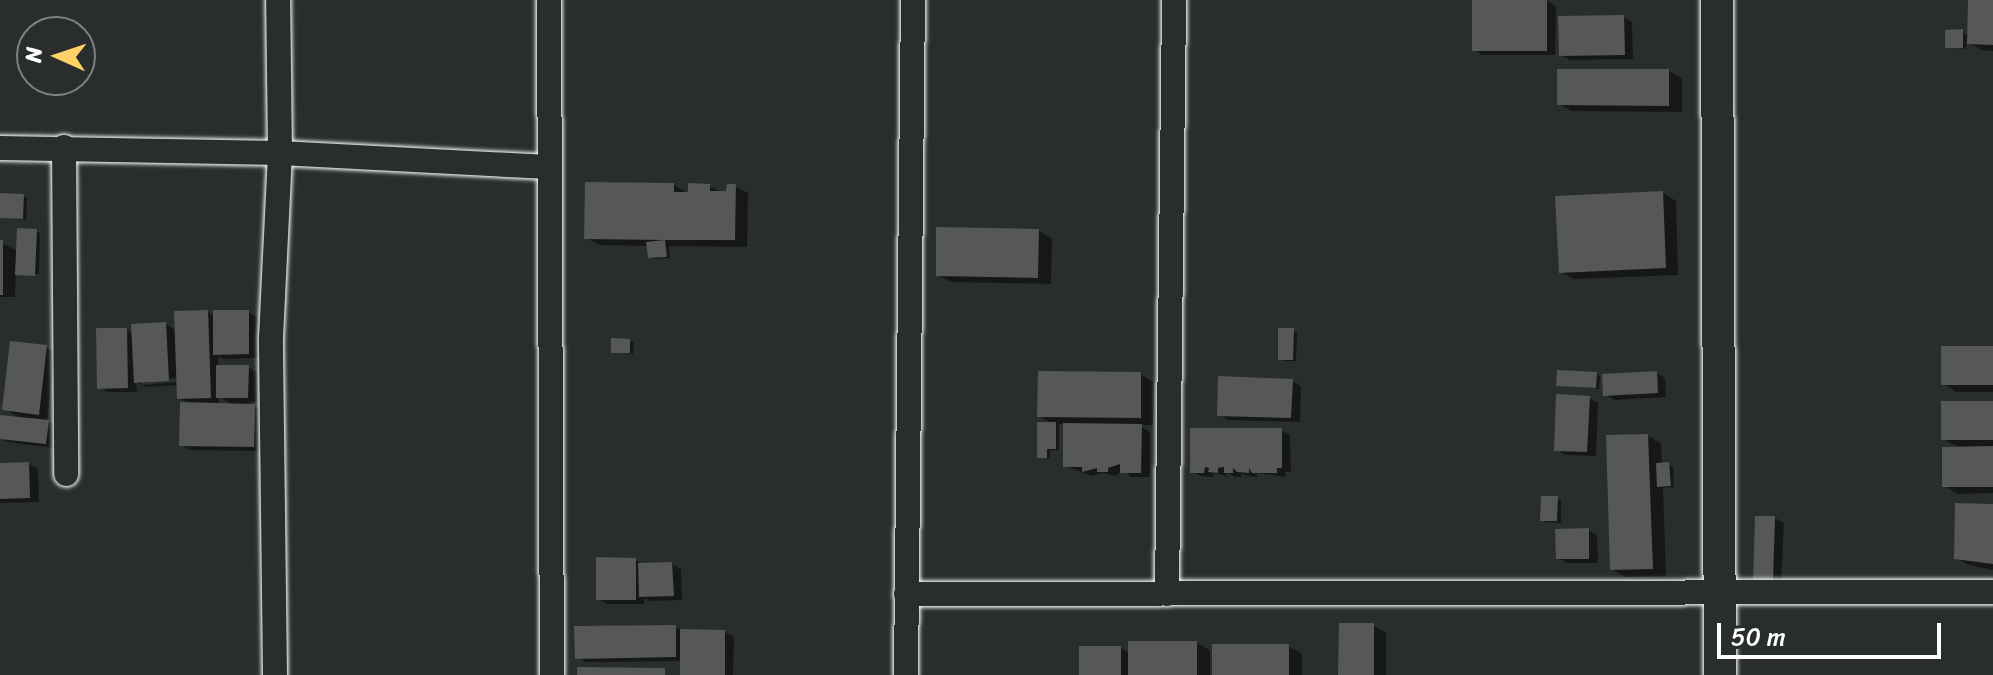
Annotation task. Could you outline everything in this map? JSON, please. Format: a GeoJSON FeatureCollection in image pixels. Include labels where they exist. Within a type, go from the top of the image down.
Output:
{"type":"FeatureCollection","features":[{"type":"Feature","properties":{"kind":"street"},"geometry":{"type":"LineString","coordinates":[[275,675],[271,338],[280,153],[278,0]]}},
{"type":"Feature","properties":{"kind":"street"},"geometry":{"type":"LineString","coordinates":[[549,0],[552,675]]}},
{"type":"Feature","properties":{"kind":"street"},"geometry":{"type":"LineString","coordinates":[[906,675],[913,0]]}},
{"type":"Feature","properties":{"kind":"street"},"geometry":{"type":"LineString","coordinates":[[1167,594],[1174,0]]}},
{"type":"Feature","properties":{"kind":"street"},"geometry":{"type":"LineString","coordinates":[[1717,0],[1720,675]]}},
{"type":"Feature","properties":{"kind":"street"},"geometry":{"type":"LineString","coordinates":[[64,147],[66,474]]}},
{"type":"Feature","properties":{"kind":"street"},"geometry":{"type":"LineString","coordinates":[[0,148],[280,153],[549,167]]}},
{"type":"Feature","properties":{"kind":"street"},"geometry":{"type":"LineString","coordinates":[[906,594],[1993,592]]}},
{"type":"Feature","properties":{"kind":"building"},"geometry":{"type":"Polygon","coordinates":[[[1472,0],[1547,0],[1547,51],[1472,51],[1472,0]]]}},
{"type":"Feature","properties":{"kind":"building"},"geometry":{"type":"Polygon","coordinates":[[[1968,0],[1993,0],[1993,45],[1967,44],[1968,0]]]}},
{"type":"Feature","properties":{"kind":"building"},"geometry":{"type":"Polygon","coordinates":[[[1624,15],[1625,55],[1559,56],[1558,16],[1624,15]]]}},
{"type":"Feature","properties":{"kind":"building"},"geometry":{"type":"Polygon","coordinates":[[[1963,29],[1963,48],[1945,48],[1945,30],[1963,29]]]}},
{"type":"Feature","properties":{"kind":"building"},"geometry":{"type":"Polygon","coordinates":[[[1557,69],[1669,69],[1669,106],[1557,105],[1557,69]]]}},
{"type":"Feature","properties":{"kind":"building"},"geometry":{"type":"Polygon","coordinates":[[[585,182],[674,183],[674,192],[688,192],[688,183],[710,184],[710,191],[726,191],[727,184],[736,184],[735,240],[584,239],[585,182]]]}},
{"type":"Feature","properties":{"kind":"building"},"geometry":{"type":"Polygon","coordinates":[[[1663,191],[1666,268],[1559,273],[1555,196],[1663,191]]]}},
{"type":"Feature","properties":{"kind":"building"},"geometry":{"type":"Polygon","coordinates":[[[0,193],[24,194],[23,219],[0,218],[0,193]]]}},
{"type":"Feature","properties":{"kind":"building"},"geometry":{"type":"Polygon","coordinates":[[[936,227],[1039,229],[1038,278],[936,276],[936,227]]]}},
{"type":"Feature","properties":{"kind":"building"},"geometry":{"type":"Polygon","coordinates":[[[17,228],[37,229],[35,276],[15,275],[17,228]]]}},
{"type":"Feature","properties":{"kind":"building"},"geometry":{"type":"Polygon","coordinates":[[[0,240],[3,240],[3,295],[0,295],[0,240]]]}},
{"type":"Feature","properties":{"kind":"building"},"geometry":{"type":"Polygon","coordinates":[[[665,240],[667,257],[648,258],[646,242],[665,240]]]}},
{"type":"Feature","properties":{"kind":"building"},"geometry":{"type":"Polygon","coordinates":[[[208,310],[211,398],[177,399],[174,311],[208,310]]]}},
{"type":"Feature","properties":{"kind":"building"},"geometry":{"type":"Polygon","coordinates":[[[213,310],[249,310],[249,354],[213,355],[213,310]]]}},
{"type":"Feature","properties":{"kind":"building"},"geometry":{"type":"Polygon","coordinates":[[[166,322],[169,381],[134,383],[131,324],[166,322]]]}},
{"type":"Feature","properties":{"kind":"building"},"geometry":{"type":"Polygon","coordinates":[[[96,328],[127,328],[128,388],[97,389],[96,328]]]}},
{"type":"Feature","properties":{"kind":"building"},"geometry":{"type":"Polygon","coordinates":[[[1278,328],[1294,328],[1293,360],[1278,360],[1278,328]]]}},
{"type":"Feature","properties":{"kind":"building"},"geometry":{"type":"Polygon","coordinates":[[[611,338],[630,339],[630,353],[611,353],[611,338]]]}},
{"type":"Feature","properties":{"kind":"building"},"geometry":{"type":"Polygon","coordinates":[[[10,341],[47,345],[39,415],[2,410],[10,341]]]}},
{"type":"Feature","properties":{"kind":"building"},"geometry":{"type":"Polygon","coordinates":[[[1941,346],[1993,346],[1993,385],[1941,385],[1941,346]]]}},
{"type":"Feature","properties":{"kind":"building"},"geometry":{"type":"Polygon","coordinates":[[[216,365],[249,365],[248,398],[216,398],[216,365]]]}},
{"type":"Feature","properties":{"kind":"building"},"geometry":{"type":"Polygon","coordinates":[[[1557,370],[1597,372],[1596,388],[1556,386],[1557,370]]]}},
{"type":"Feature","properties":{"kind":"building"},"geometry":{"type":"Polygon","coordinates":[[[1038,371],[1141,372],[1141,418],[1037,417],[1038,371]]]}},
{"type":"Feature","properties":{"kind":"building"},"geometry":{"type":"Polygon","coordinates":[[[1657,371],[1658,393],[1603,396],[1602,374],[1657,371]]]}},
{"type":"Feature","properties":{"kind":"building"},"geometry":{"type":"Polygon","coordinates":[[[1218,376],[1293,379],[1291,418],[1217,416],[1218,376]]]}},
{"type":"Feature","properties":{"kind":"building"},"geometry":{"type":"Polygon","coordinates":[[[1556,394],[1590,396],[1587,452],[1554,451],[1556,394]]]}},
{"type":"Feature","properties":{"kind":"building"},"geometry":{"type":"Polygon","coordinates":[[[1941,401],[1993,401],[1993,440],[1941,440],[1941,401]]]}},
{"type":"Feature","properties":{"kind":"building"},"geometry":{"type":"Polygon","coordinates":[[[180,402],[255,404],[254,447],[179,446],[180,402]]]}},
{"type":"Feature","properties":{"kind":"building"},"geometry":{"type":"Polygon","coordinates":[[[0,415],[49,420],[46,444],[0,439],[0,415]]]}},
{"type":"Feature","properties":{"kind":"building"},"geometry":{"type":"Polygon","coordinates":[[[1037,422],[1056,422],[1056,449],[1047,449],[1047,458],[1037,458],[1037,422]]]}},
{"type":"Feature","properties":{"kind":"building"},"geometry":{"type":"Polygon","coordinates":[[[1063,423],[1142,424],[1141,473],[1120,473],[1120,464],[1108,468],[1108,472],[1097,472],[1097,468],[1082,472],[1082,467],[1063,467],[1063,423]]]}},
{"type":"Feature","properties":{"kind":"building"},"geometry":{"type":"Polygon","coordinates":[[[1190,428],[1282,428],[1282,468],[1277,468],[1277,473],[1252,473],[1249,468],[1249,473],[1237,472],[1233,468],[1233,473],[1224,473],[1224,467],[1218,468],[1218,473],[1208,472],[1209,468],[1205,467],[1204,473],[1190,473],[1190,428]]]}},
{"type":"Feature","properties":{"kind":"building"},"geometry":{"type":"Polygon","coordinates":[[[1648,434],[1653,569],[1610,570],[1606,435],[1648,434]]]}},
{"type":"Feature","properties":{"kind":"building"},"geometry":{"type":"Polygon","coordinates":[[[1993,446],[1993,487],[1942,487],[1942,447],[1993,446]]]}},
{"type":"Feature","properties":{"kind":"building"},"geometry":{"type":"Polygon","coordinates":[[[29,462],[30,498],[0,499],[0,463],[29,462]]]}},
{"type":"Feature","properties":{"kind":"building"},"geometry":{"type":"Polygon","coordinates":[[[1669,462],[1671,486],[1657,487],[1656,463],[1669,462]]]}},
{"type":"Feature","properties":{"kind":"building"},"geometry":{"type":"Polygon","coordinates":[[[1541,496],[1558,496],[1557,521],[1540,521],[1541,496]]]}},
{"type":"Feature","properties":{"kind":"building"},"geometry":{"type":"Polygon","coordinates":[[[1955,503],[1993,504],[1993,564],[1954,559],[1955,503]]]}},
{"type":"Feature","properties":{"kind":"building"},"geometry":{"type":"Polygon","coordinates":[[[1755,516],[1775,516],[1773,581],[1753,580],[1755,516]]]}},
{"type":"Feature","properties":{"kind":"building"},"geometry":{"type":"Polygon","coordinates":[[[1589,528],[1589,559],[1556,559],[1555,529],[1589,528]]]}},
{"type":"Feature","properties":{"kind":"building"},"geometry":{"type":"Polygon","coordinates":[[[596,557],[636,558],[636,600],[596,600],[596,557]]]}},
{"type":"Feature","properties":{"kind":"building"},"geometry":{"type":"Polygon","coordinates":[[[672,562],[674,596],[639,597],[638,563],[672,562]]]}},
{"type":"Feature","properties":{"kind":"building"},"geometry":{"type":"Polygon","coordinates":[[[1339,623],[1374,623],[1374,675],[1338,675],[1339,623]]]}},
{"type":"Feature","properties":{"kind":"building"},"geometry":{"type":"Polygon","coordinates":[[[676,625],[676,657],[575,659],[574,626],[676,625]]]}},
{"type":"Feature","properties":{"kind":"building"},"geometry":{"type":"Polygon","coordinates":[[[680,629],[725,630],[725,675],[680,675],[680,629]]]}},
{"type":"Feature","properties":{"kind":"building"},"geometry":{"type":"Polygon","coordinates":[[[1128,641],[1197,641],[1197,675],[1128,675],[1128,641]]]}},
{"type":"Feature","properties":{"kind":"building"},"geometry":{"type":"Polygon","coordinates":[[[1212,644],[1289,644],[1289,675],[1212,675],[1212,644]]]}},
{"type":"Feature","properties":{"kind":"building"},"geometry":{"type":"Polygon","coordinates":[[[1079,646],[1121,646],[1121,675],[1079,675],[1079,646]]]}},
{"type":"Feature","properties":{"kind":"building"},"geometry":{"type":"Polygon","coordinates":[[[577,667],[665,668],[665,675],[577,675],[577,667]]]}}]}
